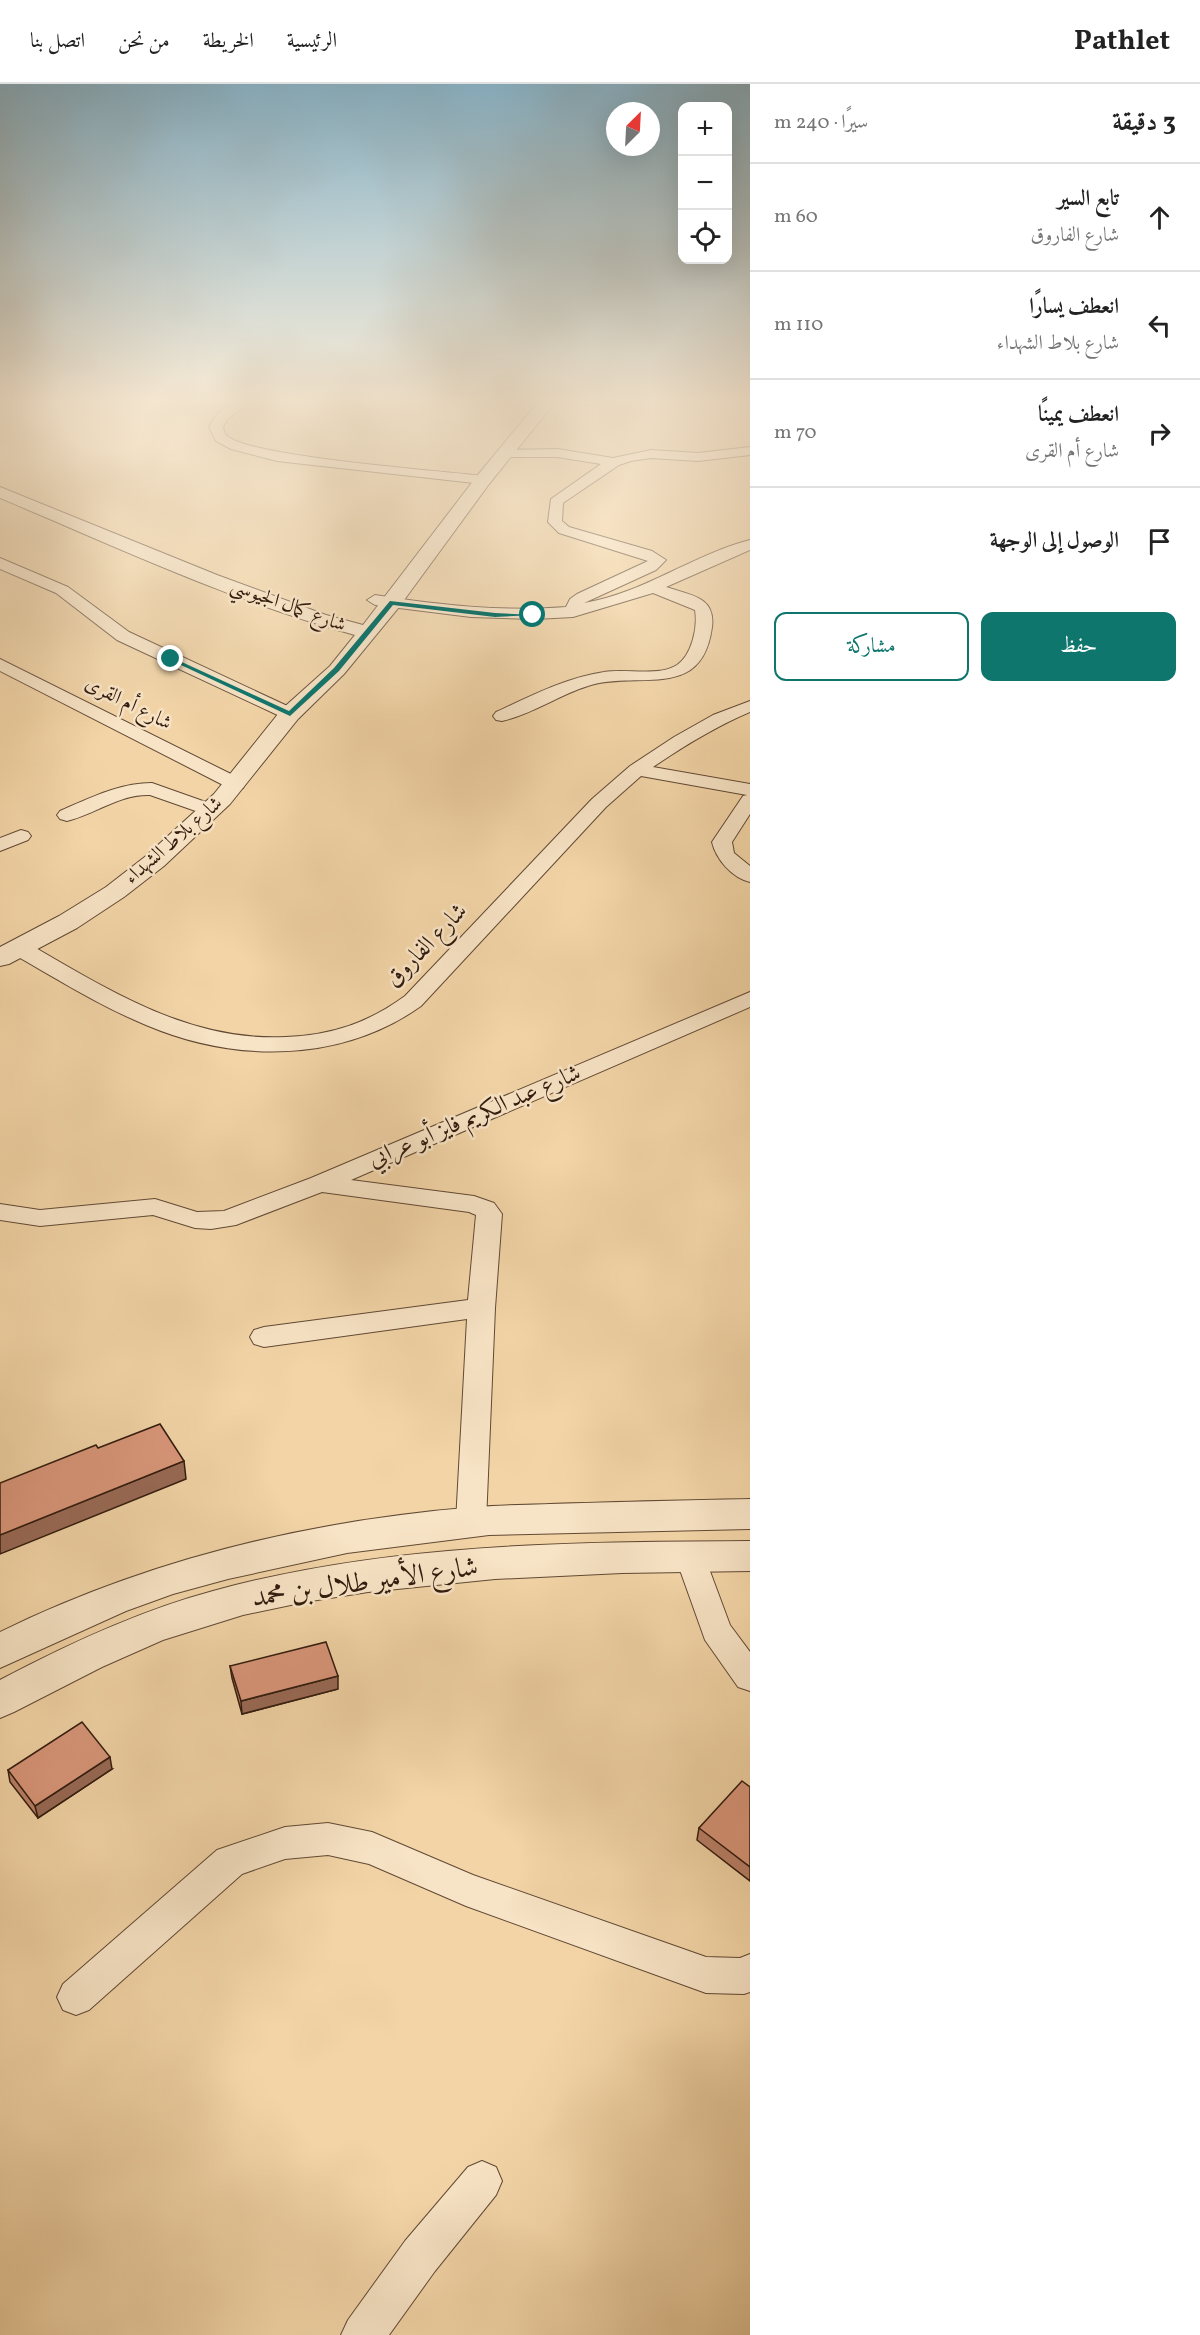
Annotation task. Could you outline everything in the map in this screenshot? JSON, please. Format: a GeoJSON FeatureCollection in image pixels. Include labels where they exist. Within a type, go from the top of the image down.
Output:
{"type":"FeatureCollection","features":[{"type":"Feature","properties":{"kind":"street","name":"شارع كمال الجيوسي"},"geometry":{"type":"LineString","coordinates":[[34,506],[210,579],[250,599],[354,635]]}},
{"type":"Feature","properties":{"kind":"street","name":"شارع بلاط الشهداء"},"geometry":{"type":"LineString","coordinates":[[10,953],[68,922],[115,892],[155,861],[210,810],[236,784],[290,714],[316,687],[337,670],[354,635],[383,601],[425,561],[427,552],[463,506]]}},
{"type":"Feature","properties":{"kind":"street"},"geometry":{"type":"LineString","coordinates":[[556,506],[555,522],[564,530],[657,559],[657,562],[583,597],[576,602],[573,612]]}},
{"type":"Feature","properties":{"kind":"street"},"geometry":{"type":"LineString","coordinates":[[383,601],[495,615],[573,612],[600,606],[653,588],[750,545]]}},
{"type":"Feature","properties":{"kind":"street"},"geometry":{"type":"LineString","coordinates":[[0,563],[63,590],[123,636],[290,714]]}},
{"type":"Feature","properties":{"kind":"street"},"geometry":{"type":"LineString","coordinates":[[502,716],[575,683],[619,675],[672,672],[686,667],[695,654],[704,624],[703,609],[698,604],[653,588]]}},
{"type":"Feature","properties":{"kind":"street","name":"شارع أم القرى"},"geometry":{"type":"LineString","coordinates":[[0,664],[236,784]]}},
{"type":"Feature","properties":{"kind":"street","name":"شارع الفاروق"},"geometry":{"type":"LineString","coordinates":[[10,953],[129,1011],[201,1038],[241,1045],[284,1046],[335,1039],[368,1030],[394,1015],[413,1000],[549,854],[599,803],[637,770],[680,741],[719,719],[750,706]]}},
{"type":"Feature","properties":{"kind":"street"},"geometry":{"type":"LineString","coordinates":[[637,770],[750,790]]}},
{"type":"Feature","properties":{"kind":"street"},"geometry":{"type":"LineString","coordinates":[[67,815],[131,789],[143,788],[152,789],[210,810]]}},
{"type":"Feature","properties":{"kind":"street"},"geometry":{"type":"LineString","coordinates":[[750,800],[722,842],[725,855],[750,876]]}},
{"type":"Feature","properties":{"kind":"street"},"geometry":{"type":"LineString","coordinates":[[0,845],[21,836]]}},
{"type":"Feature","properties":{"kind":"street","name":"شارع عبد الكريم فايز أبو عرابي"},"geometry":{"type":"LineString","coordinates":[[0,1212],[40,1218],[155,1207],[195,1220],[227,1218],[320,1184],[750,999]]}},
{"type":"Feature","properties":{"kind":"street"},"geometry":{"type":"LineString","coordinates":[[320,1184],[474,1204],[485,1209],[489,1214],[481,1308],[471,1522]]}},
{"type":"Feature","properties":{"kind":"street"},"geometry":{"type":"LineString","coordinates":[[264,1337],[481,1308]]}},
{"type":"Feature","properties":{"kind":"street","name":"شارع الأمير طلال بن محمد"},"geometry":{"type":"LineString","coordinates":[[0,1651],[91,1607],[235,1560],[356,1537],[471,1522],[750,1514]]}},
{"type":"Feature","properties":{"kind":"street"},"geometry":{"type":"LineString","coordinates":[[690,1556],[716,1631],[750,1677]]}},
{"type":"Feature","properties":{"kind":"street","name":"شارع الأمير طلال بن محمد"},"geometry":{"type":"LineString","coordinates":[[0,1700],[103,1647],[167,1622],[242,1600],[359,1578],[456,1567],[549,1560],[750,1556]]}},
{"type":"Feature","properties":{"kind":"street"},"geometry":{"type":"LineString","coordinates":[[76,1997],[230,1862],[285,1843],[328,1839],[372,1848],[466,1889],[706,1975],[744,1976],[750,1972]]}},
{"type":"Feature","properties":{"kind":"street"},"geometry":{"type":"LineString","coordinates":[[363,2335],[420,2256],[482,2181]]}},
{"type":"Feature","properties":{"kind":"building"},"geometry":{"type":"Polygon","coordinates":[[[160,1424],[184,1461],[0,1535],[0,1483],[96,1445],[98,1448],[160,1424]]]}},
{"type":"Feature","properties":{"kind":"building"},"geometry":{"type":"Polygon","coordinates":[[[326,1642],[338,1676],[241,1701],[230,1666],[326,1642]]]}},
{"type":"Feature","properties":{"kind":"building"},"geometry":{"type":"Polygon","coordinates":[[[82,1722],[110,1757],[35,1806],[8,1770],[82,1722]]]}},
{"type":"Feature","properties":{"kind":"building"},"geometry":{"type":"Polygon","coordinates":[[[742,1781],[750,1787],[750,1867],[699,1828],[742,1781]]]}},
{"type":"Feature","properties":{"kind":"route"},"geometry":{"type":"LineString","coordinates":[[171,659],[290,714],[316,687],[337,670],[392,603],[495,615],[533,615]]}}]}
